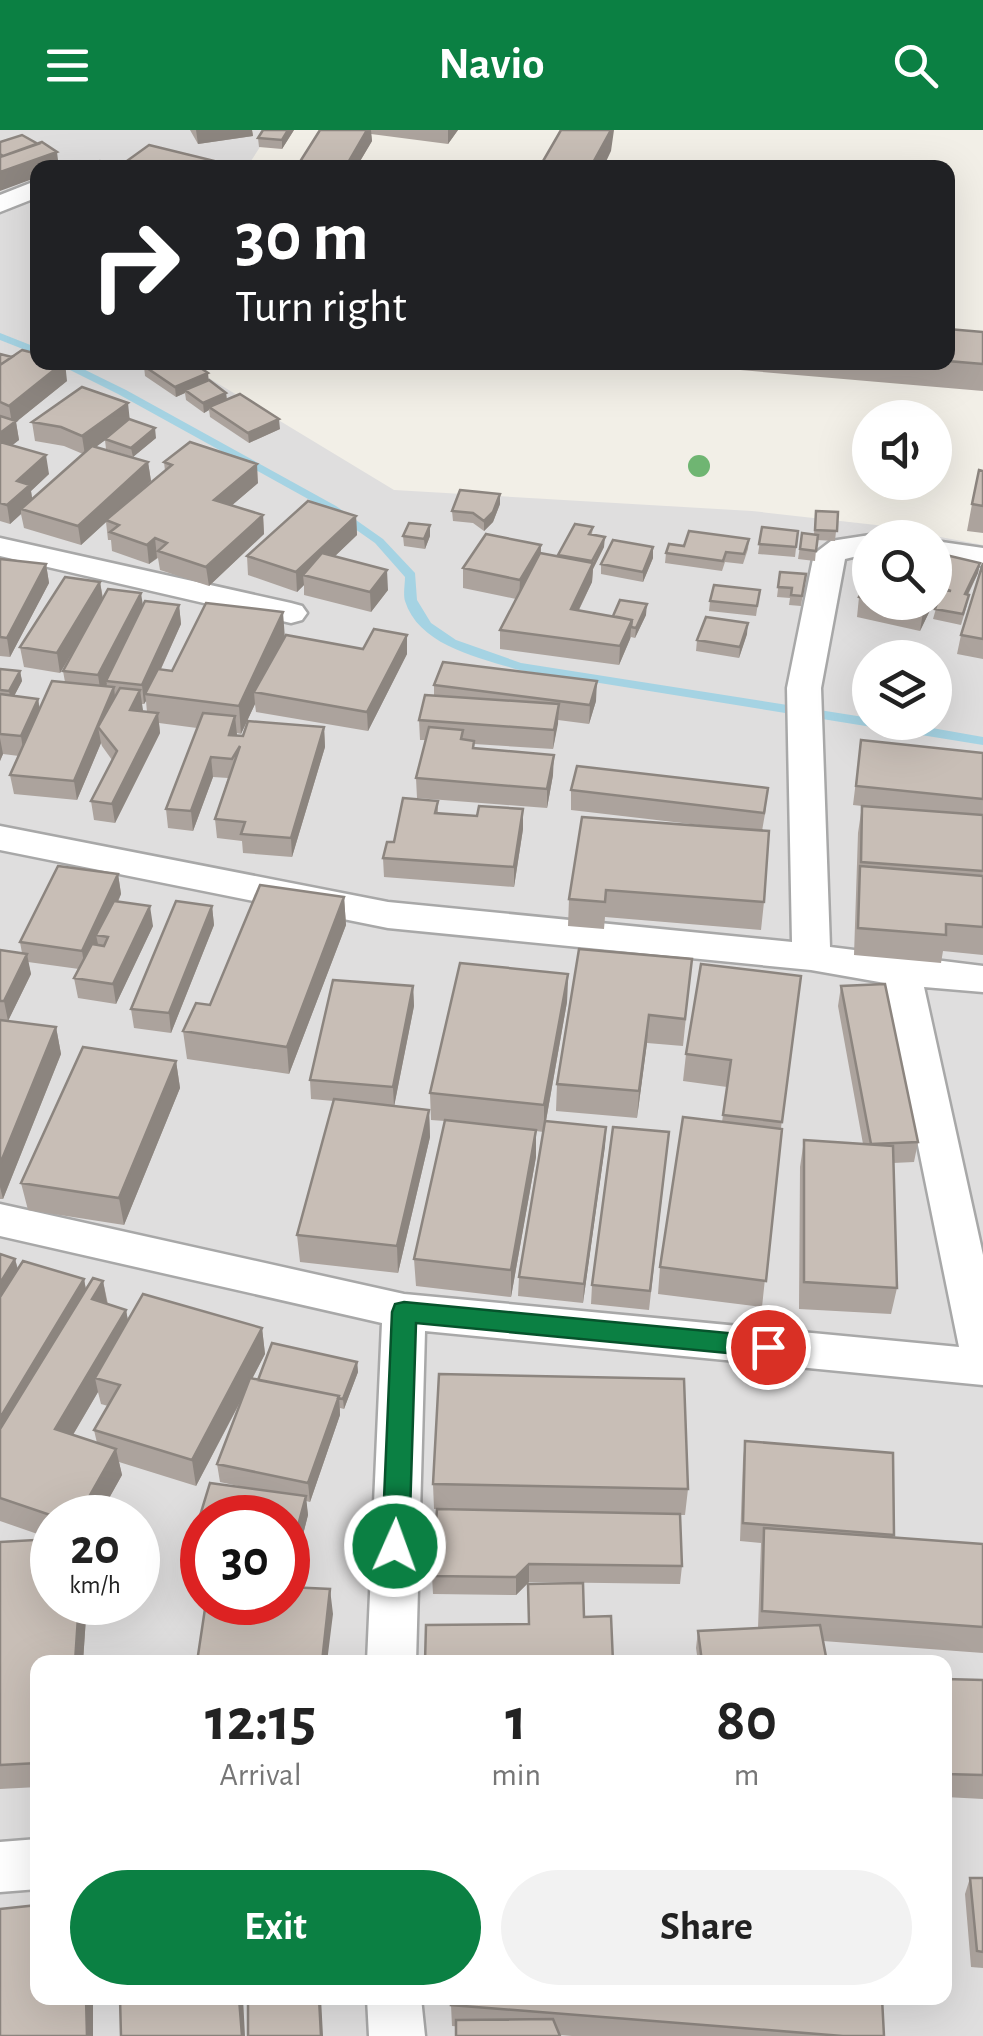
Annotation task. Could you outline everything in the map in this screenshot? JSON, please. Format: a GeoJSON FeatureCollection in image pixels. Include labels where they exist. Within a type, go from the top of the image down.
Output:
{"type":"FeatureCollection","features":[{"type":"Feature","properties":{"kind":"street"},"geometry":{"type":"LineString","coordinates":[[0,204],[30,191]]}},
{"type":"Feature","properties":{"kind":"street"},"geometry":{"type":"LineString","coordinates":[[811,957],[804,688],[830,554],[852,547]]}},
{"type":"Feature","properties":{"kind":"street"},"geometry":{"type":"LineString","coordinates":[[0,548],[290,613]]}},
{"type":"Feature","properties":{"kind":"street"},"geometry":{"type":"LineString","coordinates":[[952,552],[983,557]]}},
{"type":"Feature","properties":{"kind":"street"},"geometry":{"type":"LineString","coordinates":[[0,838],[388,916],[811,957],[902,972],[983,979]]}},
{"type":"Feature","properties":{"kind":"street"},"geometry":{"type":"LineString","coordinates":[[902,972],[983,1356]]}},
{"type":"Feature","properties":{"kind":"street"},"geometry":{"type":"LineString","coordinates":[[0,1220],[404,1312],[983,1367]]}},
{"type":"Feature","properties":{"kind":"street"},"geometry":{"type":"LineString","coordinates":[[391,1655],[404,1312]]}},
{"type":"Feature","properties":{"kind":"street"},"geometry":{"type":"LineString","coordinates":[[0,1867],[30,1865]]}},
{"type":"Feature","properties":{"kind":"street"},"geometry":{"type":"LineString","coordinates":[[395,2005],[397,2036]]}},
{"type":"Feature","properties":{"kind":"shaded area"},"geometry":{"type":"Polygon","coordinates":[[[0,130],[271,130],[252,160],[30,160],[30,370],[196,370],[394,490],[752,511],[852,522],[852,620],[952,620],[952,539],[983,545],[983,2036],[0,2036],[0,130]]]}},
{"type":"Feature","properties":{"kind":"building"},"geometry":{"type":"Polygon","coordinates":[[[263,130],[288,130],[282,140],[258,138],[263,130]]]}},
{"type":"Feature","properties":{"kind":"building"},"geometry":{"type":"Polygon","coordinates":[[[320,130],[367,130],[350,160],[301,160],[320,130]]]}},
{"type":"Feature","properties":{"kind":"building"},"geometry":{"type":"Polygon","coordinates":[[[561,130],[611,130],[594,160],[544,160],[561,130]]]}},
{"type":"Feature","properties":{"kind":"building"},"geometry":{"type":"Polygon","coordinates":[[[22,135],[38,144],[0,154],[0,142],[22,135]]]}},
{"type":"Feature","properties":{"kind":"building"},"geometry":{"type":"Polygon","coordinates":[[[42,142],[57,152],[0,172],[0,157],[42,142]]]}},
{"type":"Feature","properties":{"kind":"building"},"geometry":{"type":"Polygon","coordinates":[[[149,145],[210,160],[128,160],[149,145]]]}},
{"type":"Feature","properties":{"kind":"building"},"geometry":{"type":"Polygon","coordinates":[[[955,330],[983,332],[983,364],[955,362],[955,330]]]}},
{"type":"Feature","properties":{"kind":"building"},"geometry":{"type":"Polygon","coordinates":[[[22,350],[30,352],[30,370],[54,370],[9,406],[0,402],[0,365],[22,350]]]}},
{"type":"Feature","properties":{"kind":"building"},"geometry":{"type":"Polygon","coordinates":[[[0,354],[12,357],[0,365],[0,354]]]}},
{"type":"Feature","properties":{"kind":"building"},"geometry":{"type":"Polygon","coordinates":[[[150,370],[208,373],[175,387],[150,370]]]}},
{"type":"Feature","properties":{"kind":"building"},"geometry":{"type":"Polygon","coordinates":[[[209,380],[226,393],[203,403],[185,390],[209,380]]]}},
{"type":"Feature","properties":{"kind":"building"},"geometry":{"type":"Polygon","coordinates":[[[82,387],[128,403],[82,436],[61,427],[32,422],[82,387]]]}},
{"type":"Feature","properties":{"kind":"building"},"geometry":{"type":"Polygon","coordinates":[[[240,394],[279,419],[248,433],[209,407],[240,394]]]}},
{"type":"Feature","properties":{"kind":"building"},"geometry":{"type":"Polygon","coordinates":[[[0,416],[16,421],[0,433],[0,416]]]}},
{"type":"Feature","properties":{"kind":"building"},"geometry":{"type":"Polygon","coordinates":[[[129,419],[155,428],[131,448],[105,439],[129,419]]]}},
{"type":"Feature","properties":{"kind":"building"},"geometry":{"type":"Polygon","coordinates":[[[0,442],[46,455],[17,481],[30,485],[7,505],[0,503],[0,442]]]}},
{"type":"Feature","properties":{"kind":"building"},"geometry":{"type":"Polygon","coordinates":[[[190,442],[257,464],[214,500],[263,515],[206,567],[158,551],[167,543],[155,538],[147,545],[110,532],[119,525],[106,520],[172,465],[164,462],[190,442]]]}},
{"type":"Feature","properties":{"kind":"building"},"geometry":{"type":"Polygon","coordinates":[[[92,446],[148,462],[78,526],[21,509],[92,446]]]}},
{"type":"Feature","properties":{"kind":"building"},"geometry":{"type":"Polygon","coordinates":[[[979,470],[983,471],[983,506],[972,504],[979,470]]]}},
{"type":"Feature","properties":{"kind":"building"},"geometry":{"type":"Polygon","coordinates":[[[460,490],[500,494],[493,512],[484,521],[473,513],[452,511],[460,490]]]}},
{"type":"Feature","properties":{"kind":"building"},"geometry":{"type":"Polygon","coordinates":[[[308,501],[356,516],[296,572],[247,556],[308,501]]]}},
{"type":"Feature","properties":{"kind":"building"},"geometry":{"type":"Polygon","coordinates":[[[816,511],[838,512],[837,531],[815,530],[816,511]]]}},
{"type":"Feature","properties":{"kind":"building"},"geometry":{"type":"Polygon","coordinates":[[[409,523],[430,525],[424,539],[403,536],[409,523]]]}},
{"type":"Feature","properties":{"kind":"building"},"geometry":{"type":"Polygon","coordinates":[[[575,524],[593,527],[589,534],[605,537],[592,561],[558,555],[575,524]]]}},
{"type":"Feature","properties":{"kind":"building"},"geometry":{"type":"Polygon","coordinates":[[[762,527],[798,531],[796,547],[759,544],[762,527]]]}},
{"type":"Feature","properties":{"kind":"building"},"geometry":{"type":"Polygon","coordinates":[[[689,531],[749,539],[744,554],[726,552],[723,561],[666,553],[669,544],[684,546],[689,531]]]}},
{"type":"Feature","properties":{"kind":"building"},"geometry":{"type":"Polygon","coordinates":[[[802,533],[818,535],[816,551],[800,549],[802,533]]]}},
{"type":"Feature","properties":{"kind":"building"},"geometry":{"type":"Polygon","coordinates":[[[486,534],[541,545],[520,580],[463,568],[486,534]]]}},
{"type":"Feature","properties":{"kind":"building"},"geometry":{"type":"Polygon","coordinates":[[[613,540],[653,547],[643,572],[601,564],[613,540]]]}},
{"type":"Feature","properties":{"kind":"building"},"geometry":{"type":"Polygon","coordinates":[[[322,553],[387,570],[370,592],[303,575],[322,553]]]}},
{"type":"Feature","properties":{"kind":"building"},"geometry":{"type":"Polygon","coordinates":[[[540,553],[593,563],[571,609],[632,620],[620,646],[500,630],[540,553]]]}},
{"type":"Feature","properties":{"kind":"building"},"geometry":{"type":"Polygon","coordinates":[[[952,556],[980,563],[965,594],[969,595],[963,614],[952,612],[952,556]]]}},
{"type":"Feature","properties":{"kind":"building"},"geometry":{"type":"Polygon","coordinates":[[[0,559],[46,564],[7,638],[0,637],[0,559]]]}},
{"type":"Feature","properties":{"kind":"building"},"geometry":{"type":"Polygon","coordinates":[[[983,563],[983,639],[961,635],[983,563]]]}},
{"type":"Feature","properties":{"kind":"building"},"geometry":{"type":"Polygon","coordinates":[[[780,572],[806,574],[802,596],[791,595],[792,588],[778,587],[780,572]]]}},
{"type":"Feature","properties":{"kind":"building"},"geometry":{"type":"Polygon","coordinates":[[[65,577],[100,582],[57,653],[20,647],[65,577]]]}},
{"type":"Feature","properties":{"kind":"building"},"geometry":{"type":"Polygon","coordinates":[[[714,585],[760,590],[757,606],[710,601],[714,585]]]}},
{"type":"Feature","properties":{"kind":"building"},"geometry":{"type":"Polygon","coordinates":[[[108,589],[141,593],[98,675],[63,671],[108,589]]]}},
{"type":"Feature","properties":{"kind":"building"},"geometry":{"type":"Polygon","coordinates":[[[620,600],[647,604],[636,628],[631,627],[632,620],[613,616],[620,600]]]}},
{"type":"Feature","properties":{"kind":"building"},"geometry":{"type":"Polygon","coordinates":[[[145,601],[179,605],[142,685],[106,681],[145,601]]]}},
{"type":"Feature","properties":{"kind":"building"},"geometry":{"type":"Polygon","coordinates":[[[206,603],[283,612],[239,706],[145,694],[158,669],[172,671],[206,603]]]}},
{"type":"Feature","properties":{"kind":"building"},"geometry":{"type":"Polygon","coordinates":[[[706,617],[748,623],[740,647],[697,640],[706,617]]]}},
{"type":"Feature","properties":{"kind":"building"},"geometry":{"type":"Polygon","coordinates":[[[374,629],[407,635],[367,712],[254,692],[286,635],[363,649],[374,629]]]}},
{"type":"Feature","properties":{"kind":"building"},"geometry":{"type":"Polygon","coordinates":[[[443,662],[597,681],[590,705],[434,685],[443,662]]]}},
{"type":"Feature","properties":{"kind":"building"},"geometry":{"type":"Polygon","coordinates":[[[0,669],[20,671],[9,691],[0,690],[0,669]]]}},
{"type":"Feature","properties":{"kind":"building"},"geometry":{"type":"Polygon","coordinates":[[[52,681],[114,687],[74,781],[10,775],[52,681]]]}},
{"type":"Feature","properties":{"kind":"building"},"geometry":{"type":"Polygon","coordinates":[[[120,688],[140,690],[130,710],[158,713],[112,804],[91,801],[117,751],[98,727],[120,688]]]}},
{"type":"Feature","properties":{"kind":"building"},"geometry":{"type":"Polygon","coordinates":[[[0,694],[38,699],[21,736],[0,734],[0,694]]]}},
{"type":"Feature","properties":{"kind":"building"},"geometry":{"type":"Polygon","coordinates":[[[425,695],[559,704],[554,730],[419,720],[425,695]]]}},
{"type":"Feature","properties":{"kind":"building"},"geometry":{"type":"Polygon","coordinates":[[[203,713],[235,716],[229,735],[243,736],[248,721],[324,727],[291,838],[241,834],[245,822],[215,819],[240,746],[232,759],[211,757],[191,811],[166,809],[203,713]]]}},
{"type":"Feature","properties":{"kind":"building"},"geometry":{"type":"Polygon","coordinates":[[[429,727],[463,730],[461,739],[474,741],[473,748],[554,755],[547,789],[416,778],[429,727]]]}},
{"type":"Feature","properties":{"kind":"building"},"geometry":{"type":"Polygon","coordinates":[[[861,740],[983,753],[983,799],[856,786],[861,740]]]}},
{"type":"Feature","properties":{"kind":"building"},"geometry":{"type":"Polygon","coordinates":[[[577,766],[768,788],[764,813],[571,790],[577,766]]]}},
{"type":"Feature","properties":{"kind":"building"},"geometry":{"type":"Polygon","coordinates":[[[403,798],[438,801],[435,813],[477,816],[479,806],[523,809],[514,867],[383,858],[387,842],[394,842],[403,798]]]}},
{"type":"Feature","properties":{"kind":"building"},"geometry":{"type":"Polygon","coordinates":[[[862,806],[983,815],[983,871],[861,862],[862,806]]]}},
{"type":"Feature","properties":{"kind":"building"},"geometry":{"type":"Polygon","coordinates":[[[582,817],[769,831],[764,902],[606,890],[605,902],[569,899],[582,817]]]}},
{"type":"Feature","properties":{"kind":"building"},"geometry":{"type":"Polygon","coordinates":[[[58,866],[118,874],[82,951],[20,942],[58,866]]]}},
{"type":"Feature","properties":{"kind":"building"},"geometry":{"type":"Polygon","coordinates":[[[860,866],[983,876],[983,927],[946,924],[946,935],[858,928],[860,866]]]}},
{"type":"Feature","properties":{"kind":"building"},"geometry":{"type":"Polygon","coordinates":[[[260,885],[344,897],[287,1047],[183,1031],[196,1003],[210,1005],[260,885]]]}},
{"type":"Feature","properties":{"kind":"building"},"geometry":{"type":"Polygon","coordinates":[[[114,901],[150,906],[113,984],[74,978],[92,944],[104,946],[108,937],[96,935],[114,901]]]}},
{"type":"Feature","properties":{"kind":"building"},"geometry":{"type":"Polygon","coordinates":[[[176,901],[212,906],[169,1013],[131,1009],[176,901]]]}},
{"type":"Feature","properties":{"kind":"building"},"geometry":{"type":"Polygon","coordinates":[[[579,949],[692,959],[685,1019],[649,1015],[639,1091],[557,1084],[579,949]]]}},
{"type":"Feature","properties":{"kind":"building"},"geometry":{"type":"Polygon","coordinates":[[[0,950],[27,954],[4,1001],[0,1001],[0,950]]]}},
{"type":"Feature","properties":{"kind":"building"},"geometry":{"type":"Polygon","coordinates":[[[460,963],[568,974],[544,1105],[430,1093],[460,963]]]}},
{"type":"Feature","properties":{"kind":"building"},"geometry":{"type":"Polygon","coordinates":[[[701,964],[801,976],[782,1122],[723,1115],[731,1060],[686,1054],[701,964]]]}},
{"type":"Feature","properties":{"kind":"building"},"geometry":{"type":"Polygon","coordinates":[[[333,980],[413,986],[393,1087],[310,1080],[333,980]]]}},
{"type":"Feature","properties":{"kind":"building"},"geometry":{"type":"Polygon","coordinates":[[[885,984],[918,1142],[871,1144],[841,986],[885,984]]]}},
{"type":"Feature","properties":{"kind":"building"},"geometry":{"type":"Polygon","coordinates":[[[0,1020],[56,1027],[0,1164],[0,1020]]]}},
{"type":"Feature","properties":{"kind":"building"},"geometry":{"type":"Polygon","coordinates":[[[83,1047],[176,1061],[119,1198],[21,1183],[83,1047]]]}},
{"type":"Feature","properties":{"kind":"building"},"geometry":{"type":"Polygon","coordinates":[[[334,1099],[429,1110],[397,1246],[297,1235],[334,1099]]]}},
{"type":"Feature","properties":{"kind":"building"},"geometry":{"type":"Polygon","coordinates":[[[683,1117],[782,1129],[766,1281],[660,1267],[683,1117]]]}},
{"type":"Feature","properties":{"kind":"building"},"geometry":{"type":"Polygon","coordinates":[[[445,1120],[536,1130],[511,1270],[414,1259],[445,1120]]]}},
{"type":"Feature","properties":{"kind":"building"},"geometry":{"type":"Polygon","coordinates":[[[545,1121],[606,1127],[584,1284],[519,1277],[545,1121]]]}},
{"type":"Feature","properties":{"kind":"building"},"geometry":{"type":"Polygon","coordinates":[[[613,1127],[669,1132],[650,1291],[592,1285],[613,1127]]]}},
{"type":"Feature","properties":{"kind":"building"},"geometry":{"type":"Polygon","coordinates":[[[804,1140],[893,1146],[897,1288],[804,1282],[804,1140]]]}},
{"type":"Feature","properties":{"kind":"building"},"geometry":{"type":"Polygon","coordinates":[[[0,1254],[15,1259],[0,1283],[0,1254]]]}},
{"type":"Feature","properties":{"kind":"building"},"geometry":{"type":"Polygon","coordinates":[[[23,1261],[84,1279],[0,1418],[0,1297],[23,1261]]]}},
{"type":"Feature","properties":{"kind":"building"},"geometry":{"type":"Polygon","coordinates":[[[93,1278],[103,1281],[92,1299],[126,1310],[55,1429],[116,1449],[90,1495],[30,1495],[30,1508],[0,1498],[0,1429],[93,1278]]]}},
{"type":"Feature","properties":{"kind":"building"},"geometry":{"type":"Polygon","coordinates":[[[143,1294],[262,1328],[192,1460],[94,1430],[120,1385],[95,1378],[143,1294]]]}},
{"type":"Feature","properties":{"kind":"building"},"geometry":{"type":"Polygon","coordinates":[[[272,1343],[357,1362],[343,1399],[258,1380],[272,1343]]]}},
{"type":"Feature","properties":{"kind":"building"},"geometry":{"type":"Polygon","coordinates":[[[439,1374],[684,1379],[688,1489],[433,1484],[439,1374]]]}},
{"type":"Feature","properties":{"kind":"building"},"geometry":{"type":"Polygon","coordinates":[[[250,1378],[339,1396],[308,1483],[217,1464],[250,1378]]]}},
{"type":"Feature","properties":{"kind":"building"},"geometry":{"type":"Polygon","coordinates":[[[745,1441],[893,1453],[894,1535],[743,1523],[745,1441]]]}},
{"type":"Feature","properties":{"kind":"building"},"geometry":{"type":"Polygon","coordinates":[[[210,1483],[299,1495],[206,1495],[210,1483]]]}},
{"type":"Feature","properties":{"kind":"building"},"geometry":{"type":"Polygon","coordinates":[[[437,1509],[680,1514],[682,1566],[529,1564],[516,1577],[432,1576],[437,1509]]]}},
{"type":"Feature","properties":{"kind":"building"},"geometry":{"type":"Polygon","coordinates":[[[764,1528],[983,1544],[983,1627],[762,1611],[764,1528]]]}},
{"type":"Feature","properties":{"kind":"building"},"geometry":{"type":"Polygon","coordinates":[[[30,1540],[30,1625],[77,1625],[75,1655],[30,1655],[30,1763],[0,1765],[0,1542],[30,1540]]]}},
{"type":"Feature","properties":{"kind":"building"},"geometry":{"type":"Polygon","coordinates":[[[583,1583],[584,1617],[611,1616],[613,1655],[425,1655],[426,1625],[529,1624],[528,1584],[583,1583]]]}},
{"type":"Feature","properties":{"kind":"building"},"geometry":{"type":"Polygon","coordinates":[[[310,1588],[330,1589],[323,1655],[198,1655],[203,1625],[310,1625],[310,1588]]]}},
{"type":"Feature","properties":{"kind":"building"},"geometry":{"type":"Polygon","coordinates":[[[820,1625],[826,1655],[701,1655],[698,1631],[820,1625]]]}},
{"type":"Feature","properties":{"kind":"building"},"geometry":{"type":"Polygon","coordinates":[[[952,1679],[983,1680],[983,1775],[952,1774],[952,1679]]]}},
{"type":"Feature","properties":{"kind":"building"},"geometry":{"type":"Polygon","coordinates":[[[970,1878],[983,1878],[983,1952],[977,1951],[970,1878]]]}},
{"type":"Feature","properties":{"kind":"building"},"geometry":{"type":"Polygon","coordinates":[[[30,1906],[30,2005],[86,2005],[87,2036],[0,2036],[0,1909],[30,1906]]]}},
{"type":"Feature","properties":{"kind":"building"},"geometry":{"type":"Polygon","coordinates":[[[120,2005],[240,2005],[242,2036],[121,2036],[120,2005]]]}},
{"type":"Feature","properties":{"kind":"building"},"geometry":{"type":"Polygon","coordinates":[[[248,2005],[319,2005],[321,2036],[248,2036],[248,2005]]]}},
{"type":"Feature","properties":{"kind":"building"},"geometry":{"type":"Polygon","coordinates":[[[451,2005],[882,2005],[884,2036],[451,2005]]]}},
{"type":"Feature","properties":{"kind":"building"},"geometry":{"type":"Polygon","coordinates":[[[553,2019],[560,2036],[456,2036],[456,2020],[553,2019]]]}},
{"type":"Feature","properties":{"kind":"waterway"},"geometry":{"type":"LineString","coordinates":[[0,336],[30,349]]}},
{"type":"Feature","properties":{"kind":"waterway"},"geometry":{"type":"LineString","coordinates":[[76,370],[332,508],[379,541],[411,576],[411,600],[426,625],[452,643],[519,666],[852,719]]}},
{"type":"Feature","properties":{"kind":"waterway"},"geometry":{"type":"LineString","coordinates":[[952,736],[983,741]]}},
{"type":"Feature","properties":{"kind":"route"},"geometry":{"type":"LineString","coordinates":[[395,1546],[404,1312],[768,1347]]}}]}
